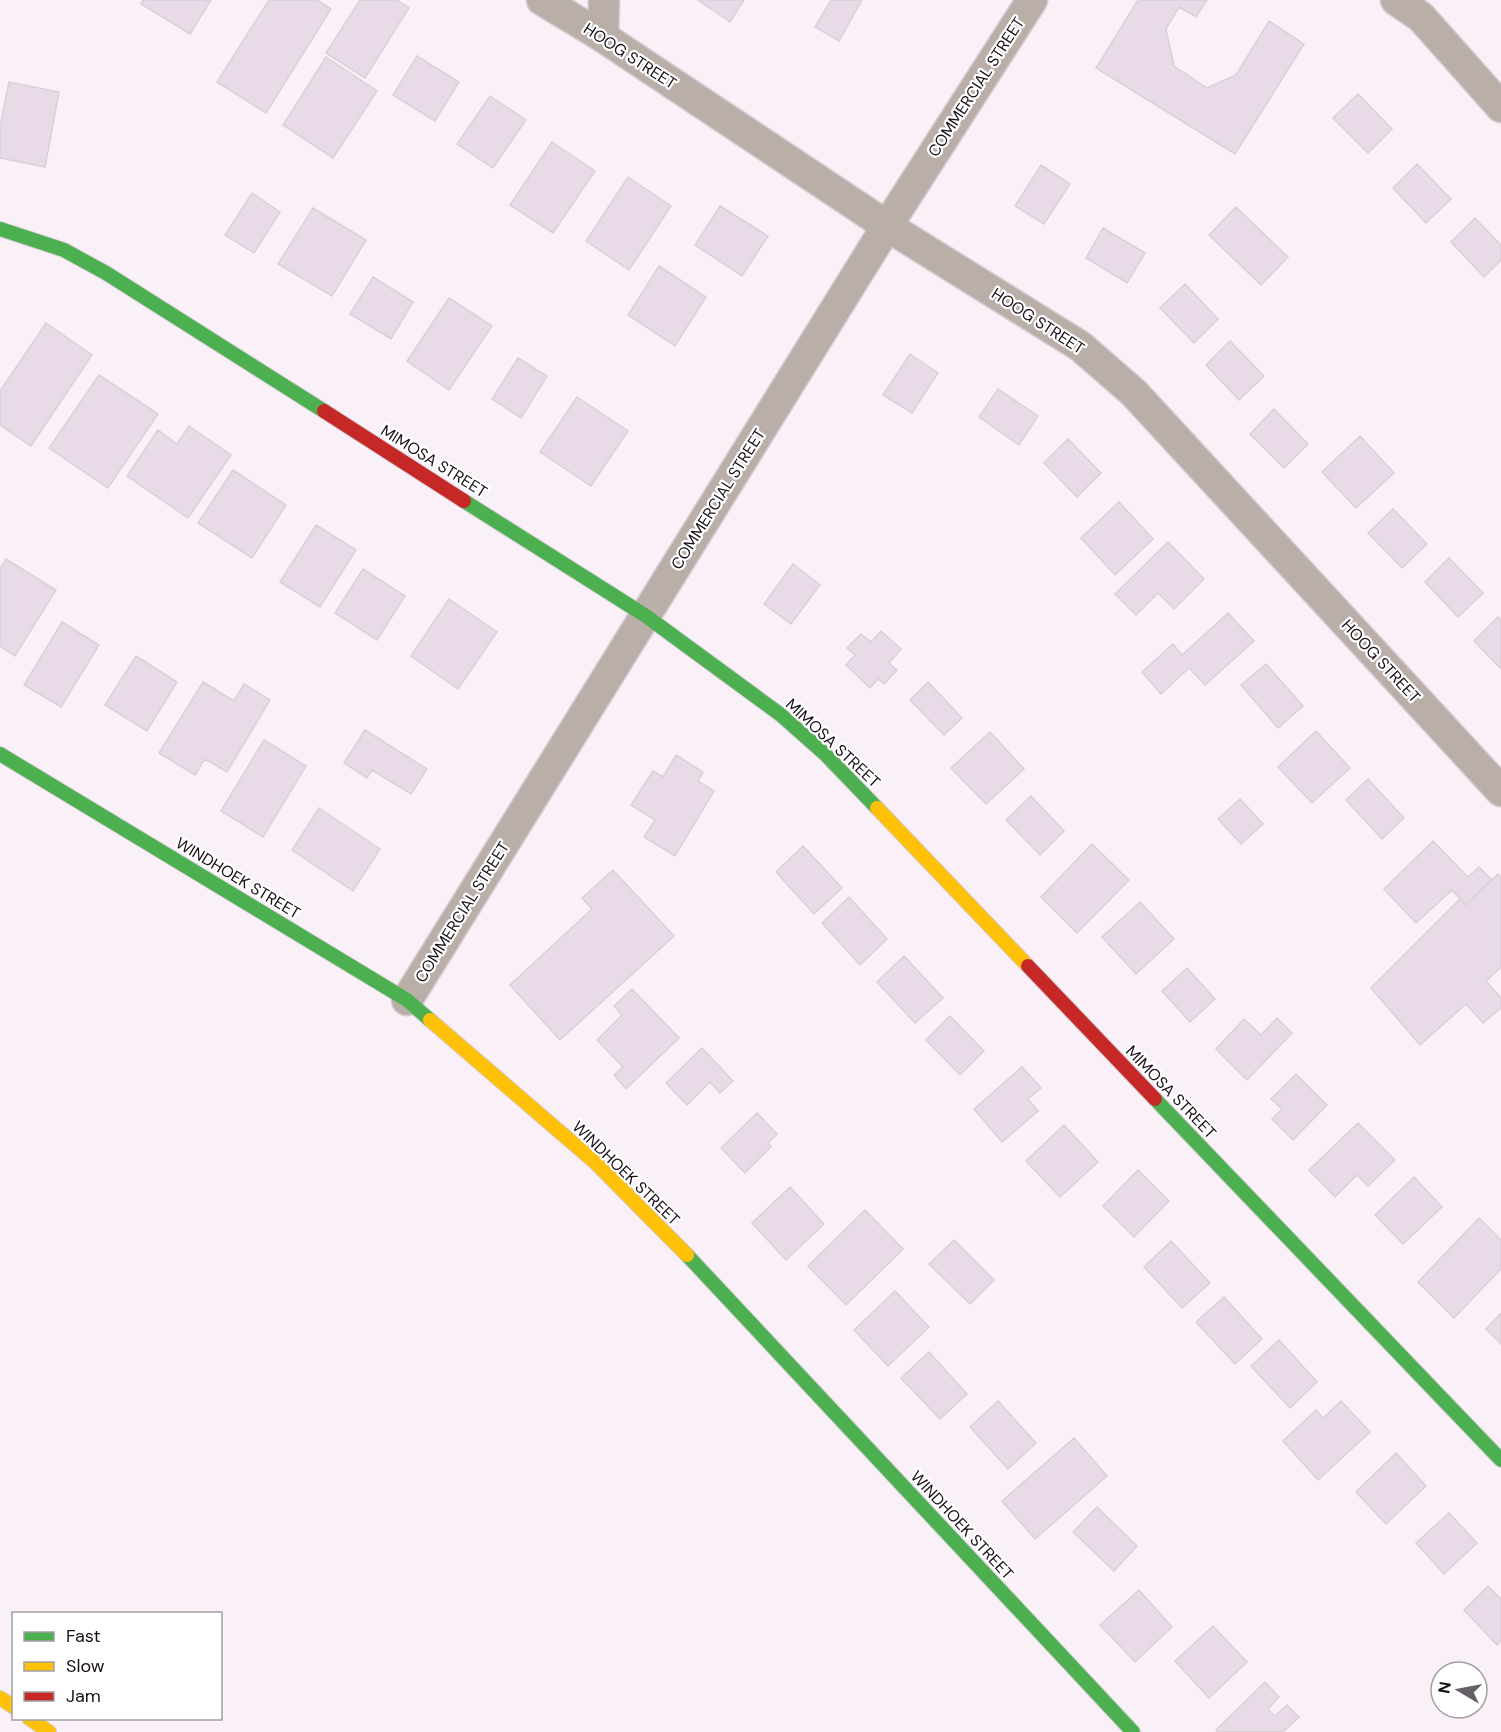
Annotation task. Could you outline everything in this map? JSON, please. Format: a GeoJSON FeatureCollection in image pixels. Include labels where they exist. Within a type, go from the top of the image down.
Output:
{"type":"FeatureCollection","features":[{"type":"Feature","properties":{"kind":"main road","name":"MIMOSA STREET"},"geometry":{"type":"LineString","coordinates":[[0,228],[64,250],[106,273],[646,616],[781,715],[825,754],[1501,1460]]}},
{"type":"Feature","properties":{"kind":"main road","name":"WINDHOEK STREET"},"geometry":{"type":"LineString","coordinates":[[0,754],[407,1000],[596,1163],[717,1286],[1133,1732]]}},
{"type":"Feature","properties":{"kind":"main road"},"geometry":{"type":"LineString","coordinates":[[30,1720],[48,1732]]}},
{"type":"Feature","properties":{"kind":"street","name":"HOOG STREET"},"geometry":{"type":"LineString","coordinates":[[542,0],[603,37],[887,226],[1080,346],[1134,393],[1501,791]]}},
{"type":"Feature","properties":{"kind":"street"},"geometry":{"type":"LineString","coordinates":[[603,37],[604,0]]}},
{"type":"Feature","properties":{"kind":"street","name":"COMMERCIAL STREET"},"geometry":{"type":"LineString","coordinates":[[407,1000],[887,226],[1032,0]]}},
{"type":"Feature","properties":{"kind":"street"},"geometry":{"type":"LineString","coordinates":[[1396,0],[1427,9],[1501,107]]}},
{"type":"Feature","properties":{"kind":"building"},"geometry":{"type":"Polygon","coordinates":[[[143,0],[211,0],[190,34],[141,4],[143,0]]]}},
{"type":"Feature","properties":{"kind":"building"},"geometry":{"type":"Polygon","coordinates":[[[269,0],[317,0],[331,9],[266,113],[217,82],[269,0]]]}},
{"type":"Feature","properties":{"kind":"building"},"geometry":{"type":"Polygon","coordinates":[[[360,0],[397,0],[409,8],[365,78],[326,53],[360,0]]]}},
{"type":"Feature","properties":{"kind":"building"},"geometry":{"type":"Polygon","coordinates":[[[698,0],[744,0],[730,22],[698,0]]]}},
{"type":"Feature","properties":{"kind":"building"},"geometry":{"type":"Polygon","coordinates":[[[831,0],[862,0],[839,41],[815,27],[831,0]]]}},
{"type":"Feature","properties":{"kind":"building"},"geometry":{"type":"Polygon","coordinates":[[[1138,0],[1207,0],[1196,17],[1179,7],[1166,29],[1174,66],[1207,88],[1236,75],[1269,21],[1304,44],[1235,154],[1096,68],[1138,0]]]}},
{"type":"Feature","properties":{"kind":"building"},"geometry":{"type":"Polygon","coordinates":[[[417,56],[459,82],[435,121],[393,95],[417,56]]]}},
{"type":"Feature","properties":{"kind":"building"},"geometry":{"type":"Polygon","coordinates":[[[326,57],[377,91],[333,158],[283,125],[326,57]]]}},
{"type":"Feature","properties":{"kind":"building"},"geometry":{"type":"Polygon","coordinates":[[[9,82],[59,92],[45,167],[0,158],[0,127],[9,82]]]}},
{"type":"Feature","properties":{"kind":"building"},"geometry":{"type":"Polygon","coordinates":[[[1358,94],[1392,129],[1368,153],[1333,118],[1358,94]]]}},
{"type":"Feature","properties":{"kind":"building"},"geometry":{"type":"Polygon","coordinates":[[[490,96],[526,120],[493,168],[457,144],[490,96]]]}},
{"type":"Feature","properties":{"kind":"building"},"geometry":{"type":"Polygon","coordinates":[[[552,142],[595,171],[553,233],[510,205],[552,142]]]}},
{"type":"Feature","properties":{"kind":"building"},"geometry":{"type":"Polygon","coordinates":[[[1417,164],[1451,199],[1426,223],[1393,188],[1417,164]]]}},
{"type":"Feature","properties":{"kind":"building"},"geometry":{"type":"Polygon","coordinates":[[[1041,165],[1070,184],[1044,224],[1015,206],[1041,165]]]}},
{"type":"Feature","properties":{"kind":"building"},"geometry":{"type":"Polygon","coordinates":[[[628,177],[671,206],[629,270],[586,241],[628,177]]]}},
{"type":"Feature","properties":{"kind":"building"},"geometry":{"type":"Polygon","coordinates":[[[252,193],[280,212],[254,253],[225,235],[252,193]]]}},
{"type":"Feature","properties":{"kind":"building"},"geometry":{"type":"Polygon","coordinates":[[[720,206],[768,236],[742,276],[695,245],[720,206]]]}},
{"type":"Feature","properties":{"kind":"building"},"geometry":{"type":"Polygon","coordinates":[[[1236,207],[1288,257],[1261,285],[1209,235],[1236,207]]]}},
{"type":"Feature","properties":{"kind":"building"},"geometry":{"type":"Polygon","coordinates":[[[313,208],[366,240],[332,296],[278,264],[313,208]]]}},
{"type":"Feature","properties":{"kind":"building"},"geometry":{"type":"Polygon","coordinates":[[[1475,218],[1501,245],[1501,260],[1484,277],[1451,242],[1475,218]]]}},
{"type":"Feature","properties":{"kind":"building"},"geometry":{"type":"Polygon","coordinates":[[[1103,228],[1145,253],[1127,283],[1086,258],[1103,228]]]}},
{"type":"Feature","properties":{"kind":"building"},"geometry":{"type":"Polygon","coordinates":[[[659,266],[706,297],[675,346],[628,315],[659,266]]]}},
{"type":"Feature","properties":{"kind":"building"},"geometry":{"type":"Polygon","coordinates":[[[373,277],[413,302],[391,339],[350,314],[373,277]]]}},
{"type":"Feature","properties":{"kind":"building"},"geometry":{"type":"Polygon","coordinates":[[[1185,284],[1218,319],[1194,343],[1160,308],[1185,284]]]}},
{"type":"Feature","properties":{"kind":"building"},"geometry":{"type":"Polygon","coordinates":[[[449,298],[492,326],[449,390],[407,361],[449,298]]]}},
{"type":"Feature","properties":{"kind":"building"},"geometry":{"type":"Polygon","coordinates":[[[46,323],[92,355],[31,446],[0,425],[0,391],[46,323]]]}},
{"type":"Feature","properties":{"kind":"building"},"geometry":{"type":"Polygon","coordinates":[[[1230,341],[1264,376],[1239,400],[1206,365],[1230,341]]]}},
{"type":"Feature","properties":{"kind":"building"},"geometry":{"type":"Polygon","coordinates":[[[910,354],[938,373],[912,413],[883,395],[910,354]]]}},
{"type":"Feature","properties":{"kind":"building"},"geometry":{"type":"Polygon","coordinates":[[[518,358],[547,376],[521,418],[492,399],[518,358]]]}},
{"type":"Feature","properties":{"kind":"building"},"geometry":{"type":"Polygon","coordinates":[[[99,375],[158,414],[108,488],[49,448],[99,375]]]}},
{"type":"Feature","properties":{"kind":"building"},"geometry":{"type":"Polygon","coordinates":[[[998,389],[1038,416],[1019,445],[979,417],[998,389]]]}},
{"type":"Feature","properties":{"kind":"building"},"geometry":{"type":"Polygon","coordinates":[[[577,397],[628,431],[591,486],[540,452],[577,397]]]}},
{"type":"Feature","properties":{"kind":"building"},"geometry":{"type":"Polygon","coordinates":[[[1274,409],[1308,444],[1284,468],[1250,434],[1274,409]]]}},
{"type":"Feature","properties":{"kind":"building"},"geometry":{"type":"Polygon","coordinates":[[[189,426],[231,455],[188,518],[127,476],[158,430],[177,444],[189,426]]]}},
{"type":"Feature","properties":{"kind":"building"},"geometry":{"type":"Polygon","coordinates":[[[1360,436],[1394,473],[1356,508],[1322,472],[1360,436]]]}},
{"type":"Feature","properties":{"kind":"building"},"geometry":{"type":"Polygon","coordinates":[[[1068,439],[1101,473],[1077,497],[1044,463],[1068,439]]]}},
{"type":"Feature","properties":{"kind":"building"},"geometry":{"type":"Polygon","coordinates":[[[233,470],[286,505],[252,558],[198,523],[233,470]]]}},
{"type":"Feature","properties":{"kind":"building"},"geometry":{"type":"Polygon","coordinates":[[[1119,502],[1153,539],[1115,575],[1081,538],[1119,502]]]}},
{"type":"Feature","properties":{"kind":"building"},"geometry":{"type":"Polygon","coordinates":[[[1393,509],[1427,544],[1402,568],[1368,533],[1393,509]]]}},
{"type":"Feature","properties":{"kind":"building"},"geometry":{"type":"Polygon","coordinates":[[[316,525],[356,550],[320,607],[280,582],[316,525]]]}},
{"type":"Feature","properties":{"kind":"building"},"geometry":{"type":"Polygon","coordinates":[[[1168,542],[1204,579],[1174,609],[1158,593],[1136,615],[1115,594],[1168,542]]]}},
{"type":"Feature","properties":{"kind":"building"},"geometry":{"type":"Polygon","coordinates":[[[1449,558],[1483,593],[1458,617],[1425,582],[1449,558]]]}},
{"type":"Feature","properties":{"kind":"building"},"geometry":{"type":"Polygon","coordinates":[[[6,559],[56,590],[15,656],[0,646],[0,569],[6,559]]]}},
{"type":"Feature","properties":{"kind":"building"},"geometry":{"type":"Polygon","coordinates":[[[793,564],[820,585],[791,624],[764,604],[793,564]]]}},
{"type":"Feature","properties":{"kind":"building"},"geometry":{"type":"Polygon","coordinates":[[[363,569],[405,596],[377,640],[335,613],[363,569]]]}},
{"type":"Feature","properties":{"kind":"building"},"geometry":{"type":"Polygon","coordinates":[[[449,599],[497,632],[458,689],[411,656],[449,599]]]}},
{"type":"Feature","properties":{"kind":"building"},"geometry":{"type":"Polygon","coordinates":[[[1228,613],[1254,641],[1205,685],[1189,668],[1161,694],[1142,672],[1173,644],[1182,655],[1228,613]]]}},
{"type":"Feature","properties":{"kind":"building"},"geometry":{"type":"Polygon","coordinates":[[[1498,617],[1501,620],[1501,669],[1474,641],[1498,617]]]}},
{"type":"Feature","properties":{"kind":"building"},"geometry":{"type":"Polygon","coordinates":[[[62,622],[99,645],[61,707],[24,685],[62,622]]]}},
{"type":"Feature","properties":{"kind":"building"},"geometry":{"type":"Polygon","coordinates":[[[881,631],[901,649],[889,663],[897,670],[884,684],[878,679],[870,688],[846,665],[855,655],[847,648],[861,634],[871,642],[881,631]]]}},
{"type":"Feature","properties":{"kind":"building"},"geometry":{"type":"Polygon","coordinates":[[[136,656],[177,682],[147,731],[105,705],[136,656]]]}},
{"type":"Feature","properties":{"kind":"building"},"geometry":{"type":"Polygon","coordinates":[[[1266,664],[1303,706],[1278,728],[1241,685],[1266,664]]]}},
{"type":"Feature","properties":{"kind":"building"},"geometry":{"type":"Polygon","coordinates":[[[203,682],[234,701],[244,684],[270,700],[227,772],[205,759],[195,775],[159,753],[203,682]]]}},
{"type":"Feature","properties":{"kind":"building"},"geometry":{"type":"Polygon","coordinates":[[[928,682],[962,718],[944,735],[910,700],[928,682]]]}},
{"type":"Feature","properties":{"kind":"building"},"geometry":{"type":"Polygon","coordinates":[[[365,730],[427,769],[411,794],[372,770],[367,778],[344,763],[365,730]]]}},
{"type":"Feature","properties":{"kind":"building"},"geometry":{"type":"Polygon","coordinates":[[[1316,731],[1350,768],[1312,803],[1278,767],[1316,731]]]}},
{"type":"Feature","properties":{"kind":"building"},"geometry":{"type":"Polygon","coordinates":[[[990,732],[1024,769],[986,804],[951,768],[990,732]]]}},
{"type":"Feature","properties":{"kind":"building"},"geometry":{"type":"Polygon","coordinates":[[[264,740],[306,766],[263,837],[221,811],[264,740]]]}},
{"type":"Feature","properties":{"kind":"building"},"geometry":{"type":"Polygon","coordinates":[[[676,755],[703,772],[698,781],[714,791],[675,856],[644,837],[655,820],[631,805],[653,771],[663,777],[676,755]]]}},
{"type":"Feature","properties":{"kind":"building"},"geometry":{"type":"Polygon","coordinates":[[[1368,779],[1404,818],[1382,839],[1346,800],[1368,779]]]}},
{"type":"Feature","properties":{"kind":"building"},"geometry":{"type":"Polygon","coordinates":[[[1031,796],[1064,831],[1040,855],[1006,820],[1031,796]]]}},
{"type":"Feature","properties":{"kind":"building"},"geometry":{"type":"Polygon","coordinates":[[[1240,799],[1263,824],[1241,844],[1218,819],[1240,799]]]}},
{"type":"Feature","properties":{"kind":"building"},"geometry":{"type":"Polygon","coordinates":[[[319,808],[380,849],[353,891],[292,850],[319,808]]]}},
{"type":"Feature","properties":{"kind":"building"},"geometry":{"type":"Polygon","coordinates":[[[1433,841],[1468,877],[1479,867],[1492,880],[1466,905],[1452,890],[1416,923],[1384,889],[1433,841]]]}},
{"type":"Feature","properties":{"kind":"building"},"geometry":{"type":"Polygon","coordinates":[[[1092,844],[1129,880],[1077,933],[1041,897],[1092,844]]]}},
{"type":"Feature","properties":{"kind":"building"},"geometry":{"type":"Polygon","coordinates":[[[803,846],[842,888],[814,914],[776,872],[803,846]]]}},
{"type":"Feature","properties":{"kind":"building"},"geometry":{"type":"Polygon","coordinates":[[[613,870],[674,936],[560,1040],[510,985],[592,909],[582,898],[613,870]]]}},
{"type":"Feature","properties":{"kind":"building"},"geometry":{"type":"Polygon","coordinates":[[[1498,874],[1501,878],[1501,967],[1486,981],[1501,998],[1501,1008],[1483,1023],[1466,1004],[1420,1045],[1371,988],[1460,899],[1466,905],[1498,874]]]}},
{"type":"Feature","properties":{"kind":"building"},"geometry":{"type":"Polygon","coordinates":[[[849,897],[887,939],[860,965],[822,923],[849,897]]]}},
{"type":"Feature","properties":{"kind":"building"},"geometry":{"type":"Polygon","coordinates":[[[1140,902],[1174,939],[1136,974],[1102,937],[1140,902]]]}},
{"type":"Feature","properties":{"kind":"building"},"geometry":{"type":"Polygon","coordinates":[[[904,956],[943,998],[915,1023],[877,982],[904,956]]]}},
{"type":"Feature","properties":{"kind":"building"},"geometry":{"type":"Polygon","coordinates":[[[1187,968],[1215,999],[1190,1022],[1162,991],[1187,968]]]}},
{"type":"Feature","properties":{"kind":"building"},"geometry":{"type":"Polygon","coordinates":[[[632,989],[679,1038],[626,1089],[614,1075],[623,1067],[597,1040],[622,1015],[614,1006],[632,989]]]}},
{"type":"Feature","properties":{"kind":"building"},"geometry":{"type":"Polygon","coordinates":[[[950,1016],[984,1051],[960,1075],[926,1040],[950,1016]]]}},
{"type":"Feature","properties":{"kind":"building"},"geometry":{"type":"Polygon","coordinates":[[[1277,1018],[1292,1033],[1247,1080],[1216,1049],[1244,1019],[1261,1035],[1277,1018]]]}},
{"type":"Feature","properties":{"kind":"building"},"geometry":{"type":"Polygon","coordinates":[[[702,1048],[733,1081],[720,1093],[710,1082],[687,1105],[666,1083],[702,1048]]]}},
{"type":"Feature","properties":{"kind":"building"},"geometry":{"type":"Polygon","coordinates":[[[1022,1067],[1041,1088],[1028,1099],[1038,1111],[1002,1142],[974,1109],[1022,1067]]]}},
{"type":"Feature","properties":{"kind":"building"},"geometry":{"type":"Polygon","coordinates":[[[1296,1074],[1327,1105],[1293,1140],[1272,1119],[1282,1109],[1271,1099],[1296,1074]]]}},
{"type":"Feature","properties":{"kind":"building"},"geometry":{"type":"Polygon","coordinates":[[[757,1113],[777,1134],[768,1143],[771,1147],[745,1173],[721,1148],[757,1113]]]}},
{"type":"Feature","properties":{"kind":"building"},"geometry":{"type":"Polygon","coordinates":[[[1358,1123],[1395,1160],[1368,1186],[1357,1175],[1335,1197],[1309,1170],[1358,1123]]]}},
{"type":"Feature","properties":{"kind":"building"},"geometry":{"type":"Polygon","coordinates":[[[1064,1125],[1098,1162],[1060,1197],[1026,1161],[1064,1125]]]}},
{"type":"Feature","properties":{"kind":"building"},"geometry":{"type":"Polygon","coordinates":[[[1138,1170],[1169,1201],[1134,1237],[1103,1206],[1138,1170]]]}},
{"type":"Feature","properties":{"kind":"building"},"geometry":{"type":"Polygon","coordinates":[[[1414,1177],[1442,1207],[1403,1244],[1375,1215],[1414,1177]]]}},
{"type":"Feature","properties":{"kind":"building"},"geometry":{"type":"Polygon","coordinates":[[[790,1187],[824,1224],[786,1260],[752,1223],[790,1187]]]}},
{"type":"Feature","properties":{"kind":"building"},"geometry":{"type":"Polygon","coordinates":[[[865,1210],[903,1249],[846,1305],[808,1266],[865,1210]]]}},
{"type":"Feature","properties":{"kind":"building"},"geometry":{"type":"Polygon","coordinates":[[[1479,1218],[1501,1240],[1501,1269],[1454,1318],[1418,1282],[1479,1218]]]}},
{"type":"Feature","properties":{"kind":"building"},"geometry":{"type":"Polygon","coordinates":[[[954,1240],[994,1280],[970,1304],[929,1264],[954,1240]]]}},
{"type":"Feature","properties":{"kind":"building"},"geometry":{"type":"Polygon","coordinates":[[[1171,1241],[1210,1283],[1182,1308],[1144,1267],[1171,1241]]]}},
{"type":"Feature","properties":{"kind":"building"},"geometry":{"type":"Polygon","coordinates":[[[895,1291],[929,1327],[888,1366],[854,1330],[895,1291]]]}},
{"type":"Feature","properties":{"kind":"building"},"geometry":{"type":"Polygon","coordinates":[[[1224,1297],[1262,1339],[1235,1364],[1196,1322],[1224,1297]]]}},
{"type":"Feature","properties":{"kind":"building"},"geometry":{"type":"Polygon","coordinates":[[[1501,1313],[1501,1344],[1486,1329],[1501,1313]]]}},
{"type":"Feature","properties":{"kind":"building"},"geometry":{"type":"Polygon","coordinates":[[[1279,1340],[1317,1382],[1290,1408],[1251,1366],[1279,1340]]]}},
{"type":"Feature","properties":{"kind":"building"},"geometry":{"type":"Polygon","coordinates":[[[929,1352],[967,1394],[940,1419],[901,1378],[929,1352]]]}},
{"type":"Feature","properties":{"kind":"building"},"geometry":{"type":"Polygon","coordinates":[[[998,1401],[1036,1443],[1008,1469],[970,1427],[998,1401]]]}},
{"type":"Feature","properties":{"kind":"building"},"geometry":{"type":"Polygon","coordinates":[[[1341,1401],[1370,1432],[1318,1480],[1283,1441],[1316,1410],[1323,1418],[1341,1401]]]}},
{"type":"Feature","properties":{"kind":"building"},"geometry":{"type":"Polygon","coordinates":[[[1074,1438],[1107,1476],[1035,1539],[1002,1501],[1074,1438]]]}},
{"type":"Feature","properties":{"kind":"building"},"geometry":{"type":"Polygon","coordinates":[[[1396,1453],[1426,1486],[1386,1524],[1356,1492],[1396,1453]]]}},
{"type":"Feature","properties":{"kind":"building"},"geometry":{"type":"Polygon","coordinates":[[[1097,1507],[1137,1546],[1114,1571],[1073,1532],[1097,1507]]]}},
{"type":"Feature","properties":{"kind":"building"},"geometry":{"type":"Polygon","coordinates":[[[1449,1513],[1477,1543],[1444,1574],[1416,1543],[1449,1513]]]}},
{"type":"Feature","properties":{"kind":"building"},"geometry":{"type":"Polygon","coordinates":[[[1488,1586],[1501,1599],[1501,1641],[1497,1645],[1464,1610],[1488,1586]]]}},
{"type":"Feature","properties":{"kind":"building"},"geometry":{"type":"Polygon","coordinates":[[[1139,1590],[1172,1627],[1135,1662],[1100,1625],[1139,1590]]]}},
{"type":"Feature","properties":{"kind":"building"},"geometry":{"type":"Polygon","coordinates":[[[1213,1626],[1247,1662],[1209,1698],[1175,1661],[1213,1626]]]}},
{"type":"Feature","properties":{"kind":"building"},"geometry":{"type":"Polygon","coordinates":[[[1265,1682],[1279,1697],[1268,1709],[1275,1716],[1287,1705],[1299,1717],[1283,1732],[1218,1732],[1216,1730],[1265,1682]]]}},
{"type":"Feature","properties":{"kind":"traffic: fast"},"geometry":{"type":"LineString","coordinates":[[0,229],[64,250],[106,273],[324,411]]}},
{"type":"Feature","properties":{"kind":"traffic: fast"},"geometry":{"type":"LineString","coordinates":[[464,501],[646,616],[781,715],[825,754],[877,808]]}},
{"type":"Feature","properties":{"kind":"traffic: fast"},"geometry":{"type":"LineString","coordinates":[[0,754],[407,1000],[430,1020]]}},
{"type":"Feature","properties":{"kind":"traffic: fast"},"geometry":{"type":"LineString","coordinates":[[1155,1099],[1501,1460]]}},
{"type":"Feature","properties":{"kind":"traffic: fast"},"geometry":{"type":"LineString","coordinates":[[687,1255],[1133,1732]]}},
{"type":"Feature","properties":{"kind":"traffic: slow"},"geometry":{"type":"LineString","coordinates":[[877,808],[1028,966]]}},
{"type":"Feature","properties":{"kind":"traffic: slow"},"geometry":{"type":"LineString","coordinates":[[430,1020],[596,1163],[687,1255]]}},
{"type":"Feature","properties":{"kind":"traffic: slow"},"geometry":{"type":"LineString","coordinates":[[0,1698],[12,1706]]}},
{"type":"Feature","properties":{"kind":"traffic: slow"},"geometry":{"type":"LineString","coordinates":[[32,1720],[49,1732]]}},
{"type":"Feature","properties":{"kind":"traffic: jam"},"geometry":{"type":"LineString","coordinates":[[324,411],[464,501]]}},
{"type":"Feature","properties":{"kind":"traffic: jam"},"geometry":{"type":"LineString","coordinates":[[1028,966],[1155,1099]]}}]}
